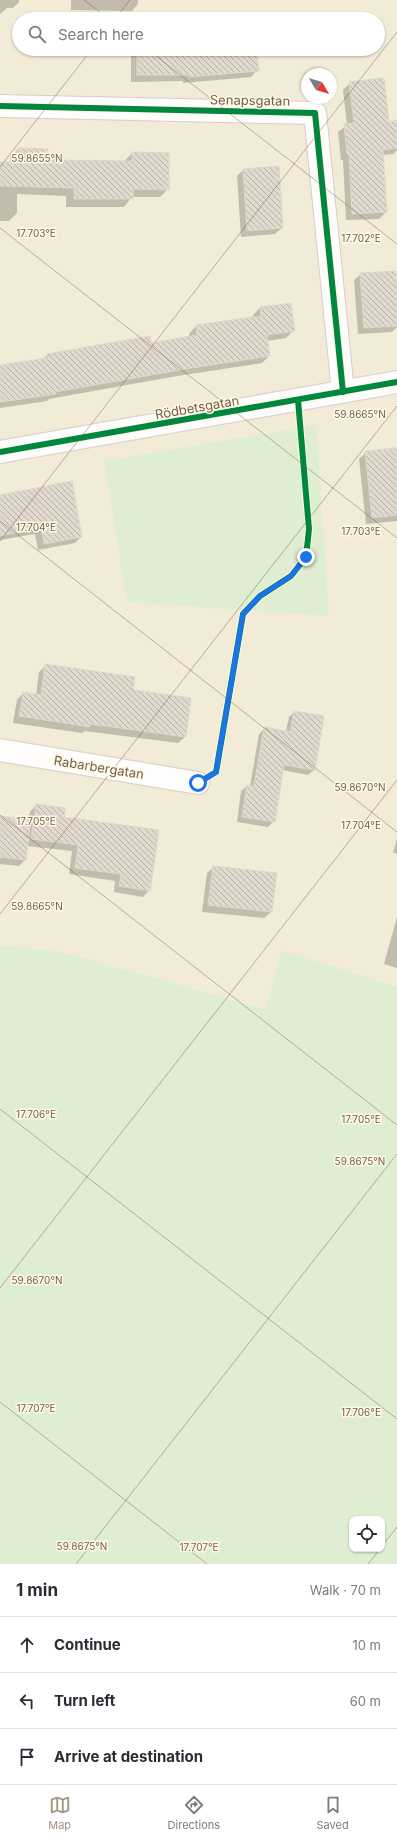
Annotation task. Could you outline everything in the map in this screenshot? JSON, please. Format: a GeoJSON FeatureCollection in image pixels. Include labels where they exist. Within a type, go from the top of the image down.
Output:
{"type":"FeatureCollection","features":[{"type":"Feature","properties":{"kind":"street","name":"Senapsgatan"},"geometry":{"type":"LineString","coordinates":[[0,106],[315,112],[343,392]]}},
{"type":"Feature","properties":{"kind":"street","name":"Rödbetsgatan"},"geometry":{"type":"LineString","coordinates":[[0,452],[397,382]]}},
{"type":"Feature","properties":{"kind":"street","name":"Rabarbergatan"},"geometry":{"type":"LineString","coordinates":[[0,750],[198,783]]}},
{"type":"Feature","properties":{"kind":"shaded area"},"geometry":{"type":"Polygon","coordinates":[[[0,0],[397,0],[397,987],[282,950],[265,1009],[63,952],[0,945],[0,0]]]}},
{"type":"Feature","properties":{"kind":"green space"},"geometry":{"type":"Polygon","coordinates":[[[316,425],[329,616],[127,602],[104,461],[316,425]]]}},
{"type":"Feature","properties":{"kind":"green space"},"geometry":{"type":"Polygon","coordinates":[[[0,945],[63,952],[265,1009],[282,950],[397,987],[397,1564],[0,1564],[0,945]]]}},
{"type":"Feature","properties":{"kind":"building"},"geometry":{"type":"Polygon","coordinates":[[[137,56],[257,56],[259,71],[189,77],[189,75],[137,75],[137,56]]]}},
{"type":"Feature","properties":{"kind":"building"},"geometry":{"type":"Polygon","coordinates":[[[384,78],[389,122],[397,120],[397,148],[383,150],[387,212],[352,214],[349,154],[347,154],[344,124],[354,123],[349,82],[384,78]]]}},
{"type":"Feature","properties":{"kind":"building"},"geometry":{"type":"Polygon","coordinates":[[[18,148],[48,149],[47,160],[132,161],[132,152],[169,153],[169,190],[133,189],[133,199],[74,199],[74,188],[0,186],[0,162],[17,162],[18,148]]]}},
{"type":"Feature","properties":{"kind":"building"},"geometry":{"type":"Polygon","coordinates":[[[279,166],[283,228],[247,231],[243,169],[279,166]]]}},
{"type":"Feature","properties":{"kind":"building"},"geometry":{"type":"Polygon","coordinates":[[[396,271],[397,326],[364,328],[360,273],[396,271]]]}},
{"type":"Feature","properties":{"kind":"building"},"geometry":{"type":"Polygon","coordinates":[[[291,303],[295,331],[267,335],[270,356],[185,369],[55,392],[56,394],[0,402],[0,365],[48,358],[47,354],[150,336],[151,343],[197,335],[196,325],[261,316],[260,307],[291,303]]]}},
{"type":"Feature","properties":{"kind":"building"},"geometry":{"type":"Polygon","coordinates":[[[397,448],[397,515],[372,518],[365,451],[397,448]]]}},
{"type":"Feature","properties":{"kind":"building"},"geometry":{"type":"Polygon","coordinates":[[[72,481],[82,537],[44,544],[41,528],[0,536],[0,495],[72,481]]]}},
{"type":"Feature","properties":{"kind":"building"},"geometry":{"type":"Polygon","coordinates":[[[45,664],[135,677],[133,690],[191,698],[186,737],[90,724],[90,727],[19,716],[23,692],[41,695],[45,664]]]}},
{"type":"Feature","properties":{"kind":"building"},"geometry":{"type":"Polygon","coordinates":[[[294,711],[324,716],[315,770],[284,765],[275,822],[242,817],[247,785],[254,786],[264,727],[290,732],[294,711]]]}},
{"type":"Feature","properties":{"kind":"building"},"geometry":{"type":"Polygon","coordinates":[[[36,804],[65,808],[64,817],[159,830],[150,891],[119,886],[121,874],[75,868],[78,845],[31,839],[36,804]]]}},
{"type":"Feature","properties":{"kind":"building"},"geometry":{"type":"Polygon","coordinates":[[[0,816],[31,820],[26,860],[0,857],[0,816]]]}},
{"type":"Feature","properties":{"kind":"building"},"geometry":{"type":"Polygon","coordinates":[[[213,866],[277,873],[272,912],[208,905],[213,866]]]}},
{"type":"Feature","properties":{"kind":"cycle path"},"geometry":{"type":"LineString","coordinates":[[0,106],[315,113],[343,392]]}},
{"type":"Feature","properties":{"kind":"cycle path"},"geometry":{"type":"LineString","coordinates":[[0,452],[397,382]]}},
{"type":"Feature","properties":{"kind":"cycle path"},"geometry":{"type":"LineString","coordinates":[[198,783],[216,772],[243,614],[260,596],[291,576],[306,557],[309,529],[298,400]]}},
{"type":"Feature","properties":{"kind":"route"},"geometry":{"type":"LineString","coordinates":[[198,783],[216,772],[243,614],[260,596],[291,576],[306,557]]}}]}
